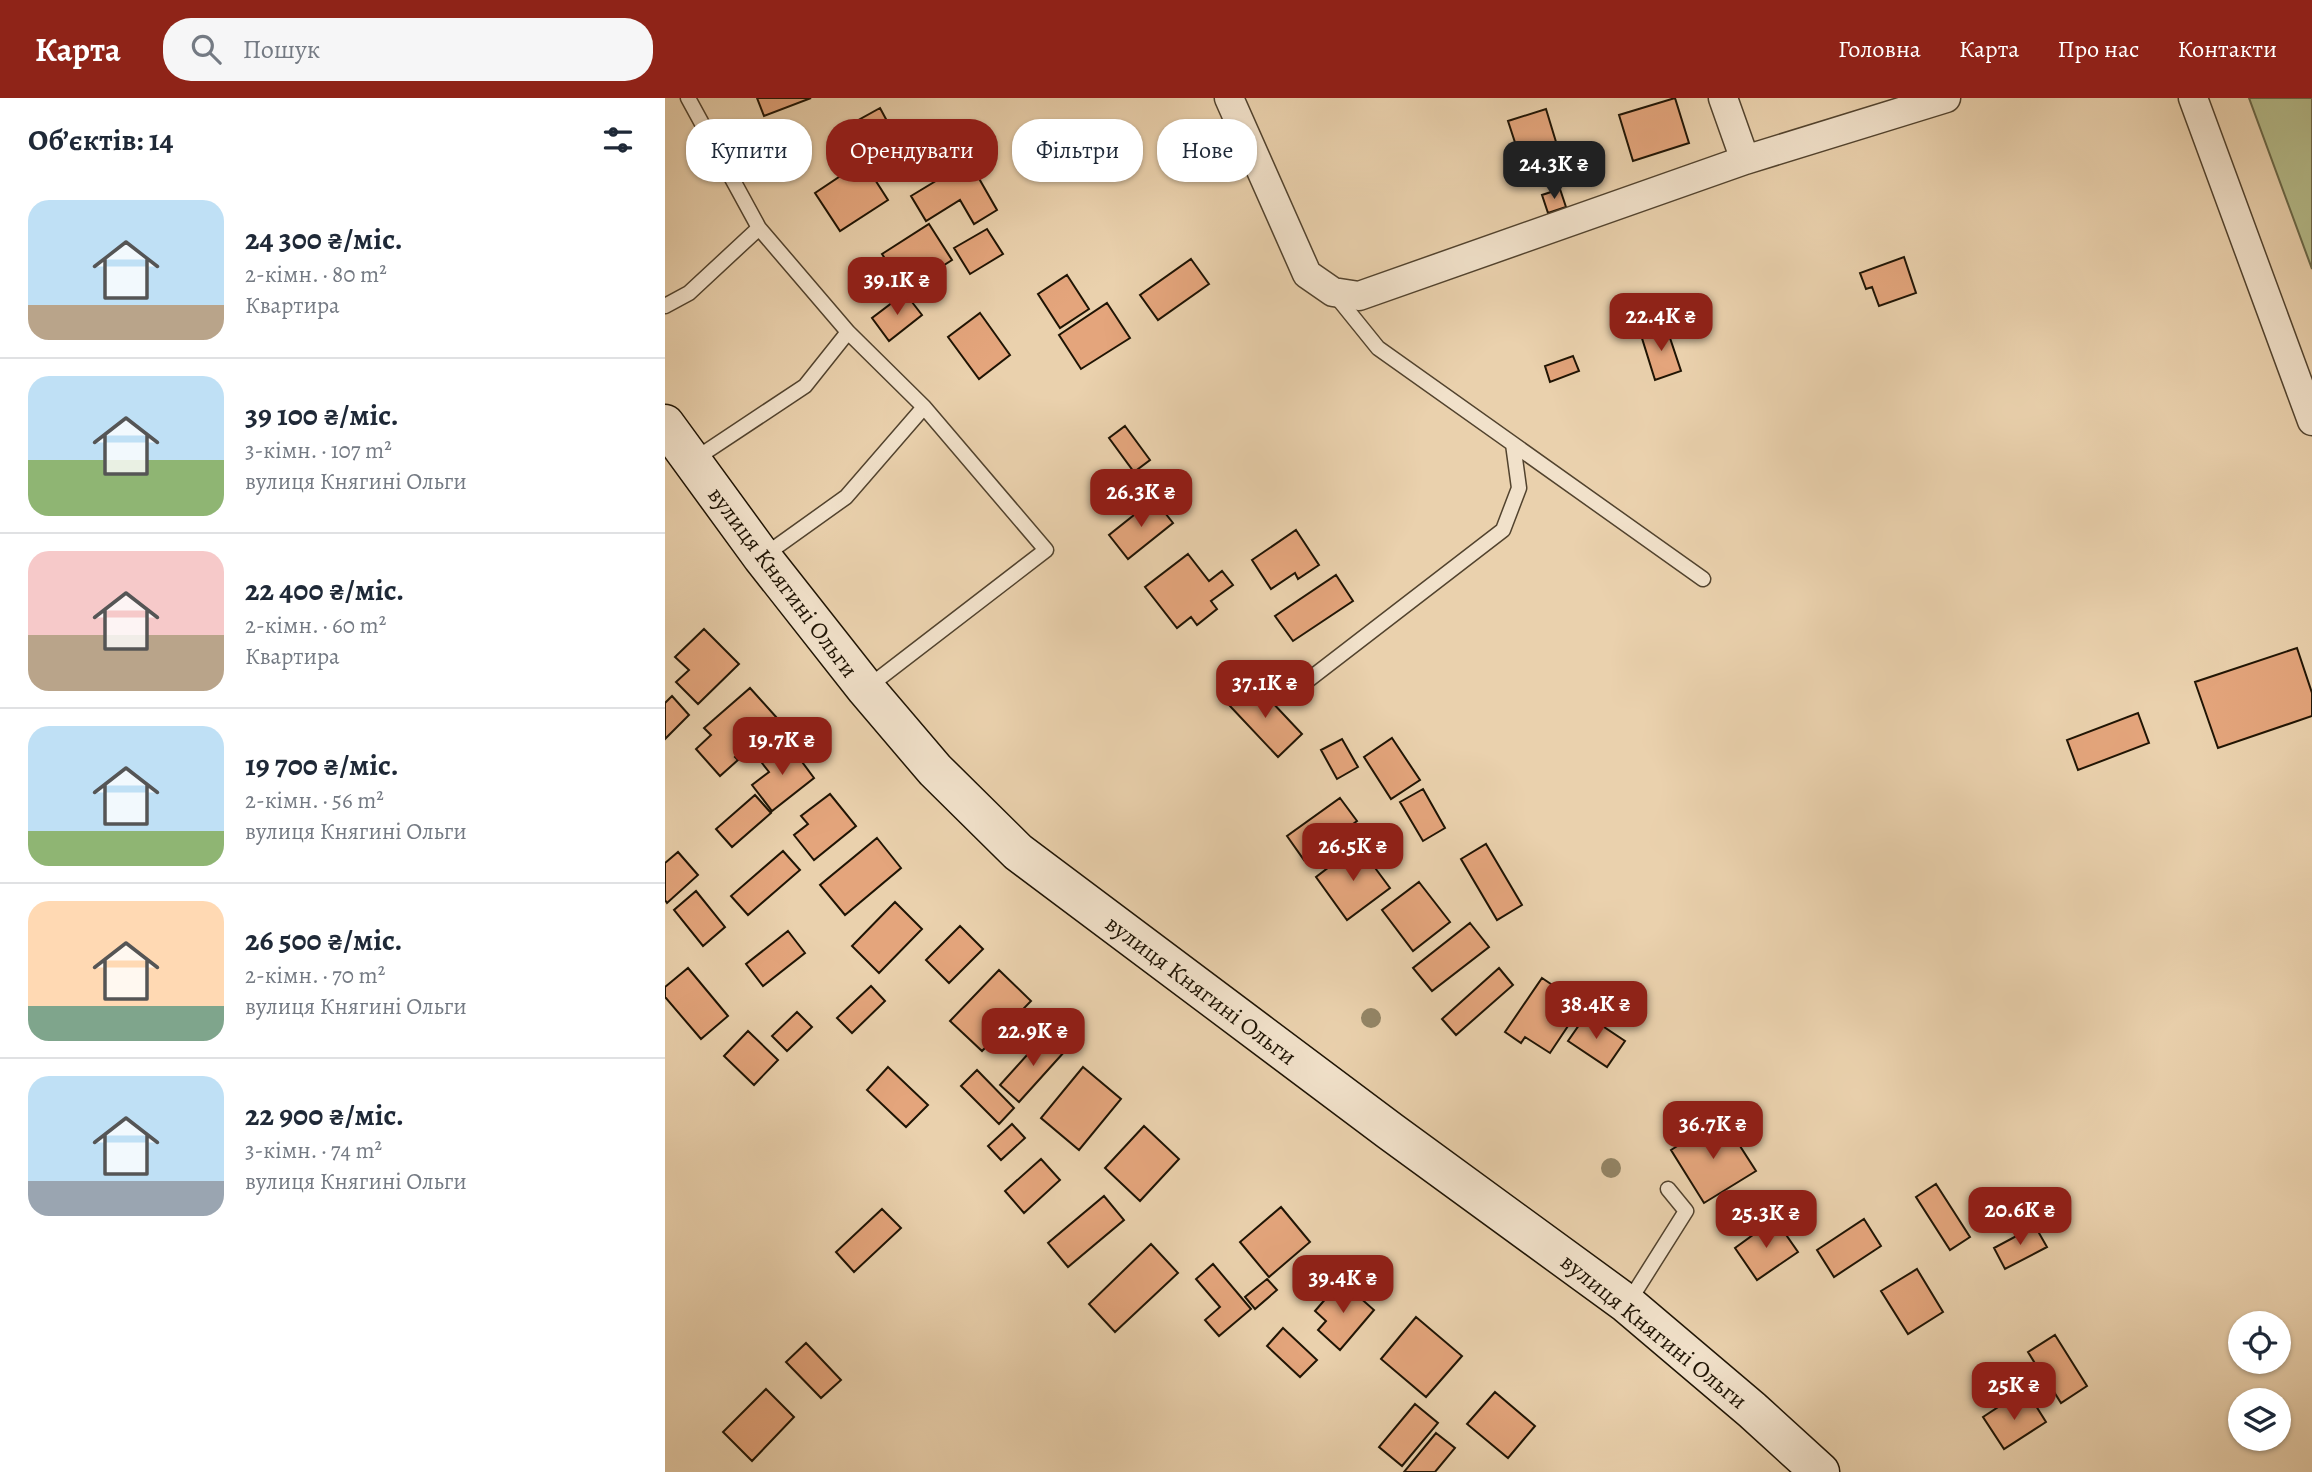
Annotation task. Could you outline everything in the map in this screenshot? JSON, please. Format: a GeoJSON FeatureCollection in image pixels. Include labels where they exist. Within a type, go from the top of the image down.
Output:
{"type":"FeatureCollection","features":[{"type":"Feature","properties":{"kind":"street"},"geometry":{"type":"LineString","coordinates":[[1229,98],[1307,274],[1333,292],[1359,296],[1745,160],[1946,98]]}},
{"type":"Feature","properties":{"kind":"street"},"geometry":{"type":"LineString","coordinates":[[1723,98],[1745,160]]}},
{"type":"Feature","properties":{"kind":"street"},"geometry":{"type":"LineString","coordinates":[[2193,98],[2312,421]]}},
{"type":"Feature","properties":{"kind":"street","name":"вулиця Княгині Ольги"},"geometry":{"type":"LineString","coordinates":[[665,424],[762,557],[866,689],[935,770],[1018,852],[1368,1115],[1627,1304],[1752,1410],[1820,1472]]}},
{"type":"Feature","properties":{"kind":"lane"},"geometry":{"type":"LineString","coordinates":[[688,98],[759,228],[848,332],[924,407],[1046,550],[866,689]]}},
{"type":"Feature","properties":{"kind":"lane"},"geometry":{"type":"LineString","coordinates":[[665,306],[689,293],[759,228]]}},
{"type":"Feature","properties":{"kind":"lane"},"geometry":{"type":"LineString","coordinates":[[1333,292],[1378,348],[1703,579]]}},
{"type":"Feature","properties":{"kind":"lane"},"geometry":{"type":"LineString","coordinates":[[692,461],[806,386],[848,332]]}},
{"type":"Feature","properties":{"kind":"lane"},"geometry":{"type":"LineString","coordinates":[[762,557],[846,497],[924,407]]}},
{"type":"Feature","properties":{"kind":"lane"},"geometry":{"type":"LineString","coordinates":[[1307,681],[1503,530],[1519,488],[1513,444]]}},
{"type":"Feature","properties":{"kind":"lane"},"geometry":{"type":"LineString","coordinates":[[1627,1304],[1686,1211],[1668,1189]]}},
{"type":"Feature","properties":{"kind":"green space"},"geometry":{"type":"Polygon","coordinates":[[[2249,98],[2312,98],[2312,269],[2249,98]]]}},
{"type":"Feature","properties":{"kind":"building"},"geometry":{"type":"Polygon","coordinates":[[[757,98],[811,98],[764,116],[757,98]]]}},
{"type":"Feature","properties":{"kind":"building"},"geometry":{"type":"Polygon","coordinates":[[[1675,98],[1689,143],[1633,161],[1619,115],[1675,98]]]}},
{"type":"Feature","properties":{"kind":"building"},"geometry":{"type":"Polygon","coordinates":[[[880,108],[886,119],[860,119],[880,108]]]}},
{"type":"Feature","properties":{"kind":"building"},"geometry":{"type":"Polygon","coordinates":[[[1546,109],[1560,155],[1523,167],[1508,121],[1546,109]]]}},
{"type":"Feature","properties":{"kind":"building"},"geometry":{"type":"Polygon","coordinates":[[[832,182],[876,182],[888,200],[840,231],[815,193],[832,182]]]}},
{"type":"Feature","properties":{"kind":"building"},"geometry":{"type":"Polygon","coordinates":[[[934,182],[981,182],[997,210],[974,224],[960,200],[926,221],[911,196],[934,182]]]}},
{"type":"Feature","properties":{"kind":"building"},"geometry":{"type":"Polygon","coordinates":[[[1560,189],[1566,207],[1548,213],[1542,195],[1560,189]]]}},
{"type":"Feature","properties":{"kind":"building"},"geometry":{"type":"Polygon","coordinates":[[[929,224],[952,260],[905,290],[882,254],[929,224]]]}},
{"type":"Feature","properties":{"kind":"building"},"geometry":{"type":"Polygon","coordinates":[[[987,229],[1003,254],[970,274],[954,248],[987,229]]]}},
{"type":"Feature","properties":{"kind":"building"},"geometry":{"type":"Polygon","coordinates":[[[1904,257],[1916,293],[1879,306],[1872,287],[1866,289],[1860,273],[1904,257]]]}},
{"type":"Feature","properties":{"kind":"building"},"geometry":{"type":"Polygon","coordinates":[[[1191,259],[1209,284],[1158,320],[1140,295],[1191,259]]]}},
{"type":"Feature","properties":{"kind":"building"},"geometry":{"type":"Polygon","coordinates":[[[1067,275],[1089,309],[1060,328],[1038,294],[1067,275]]]}},
{"type":"Feature","properties":{"kind":"building"},"geometry":{"type":"Polygon","coordinates":[[[905,293],[922,315],[889,341],[872,318],[905,293]]]}},
{"type":"Feature","properties":{"kind":"building"},"geometry":{"type":"Polygon","coordinates":[[[1107,303],[1130,338],[1081,369],[1059,335],[1107,303]]]}},
{"type":"Feature","properties":{"kind":"building"},"geometry":{"type":"Polygon","coordinates":[[[980,313],[1010,355],[979,379],[948,337],[980,313]]]}},
{"type":"Feature","properties":{"kind":"building"},"geometry":{"type":"Polygon","coordinates":[[[1666,326],[1681,371],[1655,380],[1641,335],[1666,326]]]}},
{"type":"Feature","properties":{"kind":"building"},"geometry":{"type":"Polygon","coordinates":[[[1573,356],[1579,371],[1550,382],[1545,366],[1573,356]]]}},
{"type":"Feature","properties":{"kind":"building"},"geometry":{"type":"Polygon","coordinates":[[[1125,426],[1150,460],[1134,472],[1109,438],[1125,426]]]}},
{"type":"Feature","properties":{"kind":"building"},"geometry":{"type":"Polygon","coordinates":[[[1154,499],[1173,523],[1128,559],[1109,535],[1154,499]]]}},
{"type":"Feature","properties":{"kind":"building"},"geometry":{"type":"Polygon","coordinates":[[[1296,530],[1319,565],[1298,579],[1295,573],[1271,589],[1252,560],[1296,530]]]}},
{"type":"Feature","properties":{"kind":"building"},"geometry":{"type":"Polygon","coordinates":[[[1188,554],[1209,581],[1222,571],[1233,585],[1211,601],[1217,609],[1197,625],[1191,617],[1177,628],[1145,587],[1188,554]]]}},
{"type":"Feature","properties":{"kind":"building"},"geometry":{"type":"Polygon","coordinates":[[[1336,575],[1353,601],[1293,641],[1275,616],[1336,575]]]}},
{"type":"Feature","properties":{"kind":"building"},"geometry":{"type":"Polygon","coordinates":[[[704,629],[739,664],[698,704],[676,682],[689,670],[675,657],[704,629]]]}},
{"type":"Feature","properties":{"kind":"building"},"geometry":{"type":"Polygon","coordinates":[[[2297,648],[2312,693],[2312,716],[2218,748],[2195,682],[2297,648]]]}},
{"type":"Feature","properties":{"kind":"building"},"geometry":{"type":"Polygon","coordinates":[[[1253,682],[1302,734],[1278,757],[1229,705],[1253,682]]]}},
{"type":"Feature","properties":{"kind":"building"},"geometry":{"type":"Polygon","coordinates":[[[750,688],[777,718],[735,757],[738,760],[720,776],[696,749],[711,735],[704,728],[750,688]]]}},
{"type":"Feature","properties":{"kind":"building"},"geometry":{"type":"Polygon","coordinates":[[[672,696],[689,715],[665,739],[665,703],[672,696]]]}},
{"type":"Feature","properties":{"kind":"building"},"geometry":{"type":"Polygon","coordinates":[[[2138,713],[2149,743],[2078,770],[2067,740],[2138,713]]]}},
{"type":"Feature","properties":{"kind":"building"},"geometry":{"type":"Polygon","coordinates":[[[1392,738],[1420,780],[1391,799],[1364,757],[1392,738]]]}},
{"type":"Feature","properties":{"kind":"building"},"geometry":{"type":"Polygon","coordinates":[[[1342,739],[1358,767],[1337,779],[1321,750],[1342,739]]]}},
{"type":"Feature","properties":{"kind":"building"},"geometry":{"type":"Polygon","coordinates":[[[788,743],[814,778],[772,811],[752,785],[769,772],[762,763],[788,743]]]}},
{"type":"Feature","properties":{"kind":"building"},"geometry":{"type":"Polygon","coordinates":[[[1423,789],[1445,828],[1423,841],[1400,802],[1423,789]]]}},
{"type":"Feature","properties":{"kind":"building"},"geometry":{"type":"Polygon","coordinates":[[[830,794],[856,826],[814,860],[794,835],[808,824],[801,816],[830,794]]]}},
{"type":"Feature","properties":{"kind":"building"},"geometry":{"type":"Polygon","coordinates":[[[755,795],[771,813],[732,847],[716,829],[755,795]]]}},
{"type":"Feature","properties":{"kind":"building"},"geometry":{"type":"Polygon","coordinates":[[[1340,798],[1357,821],[1304,860],[1287,836],[1340,798]]]}},
{"type":"Feature","properties":{"kind":"building"},"geometry":{"type":"Polygon","coordinates":[[[877,838],[901,868],[845,915],[820,885],[877,838]]]}},
{"type":"Feature","properties":{"kind":"building"},"geometry":{"type":"Polygon","coordinates":[[[1486,844],[1522,905],[1497,920],[1461,859],[1486,844]]]}},
{"type":"Feature","properties":{"kind":"building"},"geometry":{"type":"Polygon","coordinates":[[[1358,845],[1390,888],[1347,920],[1316,877],[1358,845]]]}},
{"type":"Feature","properties":{"kind":"building"},"geometry":{"type":"Polygon","coordinates":[[[783,851],[800,870],[748,915],[731,896],[783,851]]]}},
{"type":"Feature","properties":{"kind":"building"},"geometry":{"type":"Polygon","coordinates":[[[678,852],[698,875],[667,903],[665,863],[678,852]]]}},
{"type":"Feature","properties":{"kind":"building"},"geometry":{"type":"Polygon","coordinates":[[[1419,882],[1450,922],[1413,951],[1382,910],[1419,882]]]}},
{"type":"Feature","properties":{"kind":"building"},"geometry":{"type":"Polygon","coordinates":[[[696,891],[725,927],[703,946],[674,910],[696,891]]]}},
{"type":"Feature","properties":{"kind":"building"},"geometry":{"type":"Polygon","coordinates":[[[895,902],[922,929],[879,973],[852,946],[895,902]]]}},
{"type":"Feature","properties":{"kind":"building"},"geometry":{"type":"Polygon","coordinates":[[[1470,923],[1489,947],[1432,991],[1413,968],[1470,923]]]}},
{"type":"Feature","properties":{"kind":"building"},"geometry":{"type":"Polygon","coordinates":[[[960,926],[983,949],[949,983],[926,960],[960,926]]]}},
{"type":"Feature","properties":{"kind":"building"},"geometry":{"type":"Polygon","coordinates":[[[788,931],[805,953],[763,986],[746,964],[788,931]]]}},
{"type":"Feature","properties":{"kind":"building"},"geometry":{"type":"Polygon","coordinates":[[[688,968],[728,1016],[701,1039],[665,997],[665,987],[688,968]]]}},
{"type":"Feature","properties":{"kind":"building"},"geometry":{"type":"Polygon","coordinates":[[[1499,968],[1513,985],[1456,1035],[1442,1019],[1499,968]]]}},
{"type":"Feature","properties":{"kind":"building"},"geometry":{"type":"Polygon","coordinates":[[[999,970],[1031,1001],[982,1051],[950,1021],[999,970]]]}},
{"type":"Feature","properties":{"kind":"building"},"geometry":{"type":"Polygon","coordinates":[[[1542,978],[1582,1005],[1550,1053],[1525,1037],[1521,1043],[1505,1032],[1542,978]]]}},
{"type":"Feature","properties":{"kind":"building"},"geometry":{"type":"Polygon","coordinates":[[[871,986],[885,1001],[852,1033],[837,1018],[871,986]]]}},
{"type":"Feature","properties":{"kind":"building"},"geometry":{"type":"Polygon","coordinates":[[[797,1012],[812,1027],[787,1051],[772,1036],[797,1012]]]}},
{"type":"Feature","properties":{"kind":"building"},"geometry":{"type":"Polygon","coordinates":[[[1586,1015],[1625,1041],[1607,1067],[1568,1041],[1586,1015]]]}},
{"type":"Feature","properties":{"kind":"building"},"geometry":{"type":"Polygon","coordinates":[[[748,1031],[778,1060],[754,1085],[724,1056],[748,1031]]]}},
{"type":"Feature","properties":{"kind":"building"},"geometry":{"type":"Polygon","coordinates":[[[1046,1034],[1065,1051],[1019,1102],[1000,1085],[1046,1034]]]}},
{"type":"Feature","properties":{"kind":"building"},"geometry":{"type":"Polygon","coordinates":[[[888,1067],[928,1105],[906,1127],[867,1090],[888,1067]]]}},
{"type":"Feature","properties":{"kind":"building"},"geometry":{"type":"Polygon","coordinates":[[[1083,1067],[1121,1099],[1079,1150],[1041,1118],[1083,1067]]]}},
{"type":"Feature","properties":{"kind":"building"},"geometry":{"type":"Polygon","coordinates":[[[977,1070],[1014,1108],[999,1124],[961,1086],[977,1070]]]}},
{"type":"Feature","properties":{"kind":"building"},"geometry":{"type":"Polygon","coordinates":[[[1722,1118],[1756,1171],[1704,1203],[1671,1150],[1722,1118]]]}},
{"type":"Feature","properties":{"kind":"building"},"geometry":{"type":"Polygon","coordinates":[[[1012,1124],[1025,1138],[1001,1160],[988,1146],[1012,1124]]]}},
{"type":"Feature","properties":{"kind":"building"},"geometry":{"type":"Polygon","coordinates":[[[1144,1126],[1179,1159],[1140,1201],[1105,1168],[1144,1126]]]}},
{"type":"Feature","properties":{"kind":"building"},"geometry":{"type":"Polygon","coordinates":[[[1041,1159],[1060,1180],[1024,1213],[1005,1191],[1041,1159]]]}},
{"type":"Feature","properties":{"kind":"building"},"geometry":{"type":"Polygon","coordinates":[[[1936,1184],[1970,1237],[1950,1250],[1916,1197],[1936,1184]]]}},
{"type":"Feature","properties":{"kind":"building"},"geometry":{"type":"Polygon","coordinates":[[[1104,1196],[1124,1220],[1068,1267],[1048,1243],[1104,1196]]]}},
{"type":"Feature","properties":{"kind":"building"},"geometry":{"type":"Polygon","coordinates":[[[1281,1207],[1310,1242],[1269,1277],[1240,1242],[1281,1207]]]}},
{"type":"Feature","properties":{"kind":"building"},"geometry":{"type":"Polygon","coordinates":[[[882,1209],[901,1228],[854,1272],[836,1252],[882,1209]]]}},
{"type":"Feature","properties":{"kind":"building"},"geometry":{"type":"Polygon","coordinates":[[[1775,1219],[1798,1252],[1757,1280],[1735,1248],[1775,1219]]]}},
{"type":"Feature","properties":{"kind":"building"},"geometry":{"type":"Polygon","coordinates":[[[1864,1219],[1881,1246],[1834,1277],[1817,1250],[1864,1219]]]}},
{"type":"Feature","properties":{"kind":"building"},"geometry":{"type":"Polygon","coordinates":[[[2035,1226],[2047,1247],[2005,1269],[1994,1248],[2035,1226]]]}},
{"type":"Feature","properties":{"kind":"building"},"geometry":{"type":"Polygon","coordinates":[[[1151,1244],[1178,1273],[1115,1332],[1089,1304],[1151,1244]]]}},
{"type":"Feature","properties":{"kind":"building"},"geometry":{"type":"Polygon","coordinates":[[[1213,1264],[1251,1309],[1219,1336],[1205,1320],[1220,1307],[1196,1279],[1213,1264]]]}},
{"type":"Feature","properties":{"kind":"building"},"geometry":{"type":"Polygon","coordinates":[[[1917,1269],[1943,1312],[1908,1334],[1881,1291],[1917,1269]]]}},
{"type":"Feature","properties":{"kind":"building"},"geometry":{"type":"Polygon","coordinates":[[[1267,1279],[1277,1290],[1255,1309],[1245,1297],[1267,1279]]]}},
{"type":"Feature","properties":{"kind":"building"},"geometry":{"type":"Polygon","coordinates":[[[1341,1281],[1374,1310],[1340,1350],[1318,1330],[1326,1321],[1315,1311],[1341,1281]]]}},
{"type":"Feature","properties":{"kind":"building"},"geometry":{"type":"Polygon","coordinates":[[[1416,1317],[1462,1356],[1426,1397],[1381,1359],[1416,1317]]]}},
{"type":"Feature","properties":{"kind":"building"},"geometry":{"type":"Polygon","coordinates":[[[1283,1328],[1317,1360],[1300,1377],[1267,1346],[1283,1328]]]}},
{"type":"Feature","properties":{"kind":"building"},"geometry":{"type":"Polygon","coordinates":[[[2055,1335],[2087,1386],[2061,1403],[2051,1387],[2041,1393],[2027,1371],[2036,1365],[2028,1352],[2055,1335]]]}},
{"type":"Feature","properties":{"kind":"building"},"geometry":{"type":"Polygon","coordinates":[[[806,1343],[841,1380],[821,1398],[786,1362],[806,1343]]]}},
{"type":"Feature","properties":{"kind":"building"},"geometry":{"type":"Polygon","coordinates":[[[766,1389],[794,1417],[752,1461],[723,1432],[766,1389]]]}},
{"type":"Feature","properties":{"kind":"building"},"geometry":{"type":"Polygon","coordinates":[[[1495,1392],[1535,1426],[1508,1458],[1467,1424],[1495,1392]]]}},
{"type":"Feature","properties":{"kind":"building"},"geometry":{"type":"Polygon","coordinates":[[[2031,1398],[2046,1422],[2004,1449],[1983,1417],[2006,1402],[2012,1411],[2031,1398]]]}},
{"type":"Feature","properties":{"kind":"building"},"geometry":{"type":"Polygon","coordinates":[[[1415,1404],[1438,1423],[1402,1466],[1379,1447],[1415,1404]]]}},
{"type":"Feature","properties":{"kind":"building"},"geometry":{"type":"Polygon","coordinates":[[[1436,1433],[1455,1448],[1435,1472],[1404,1472],[1436,1433]]]}}]}
